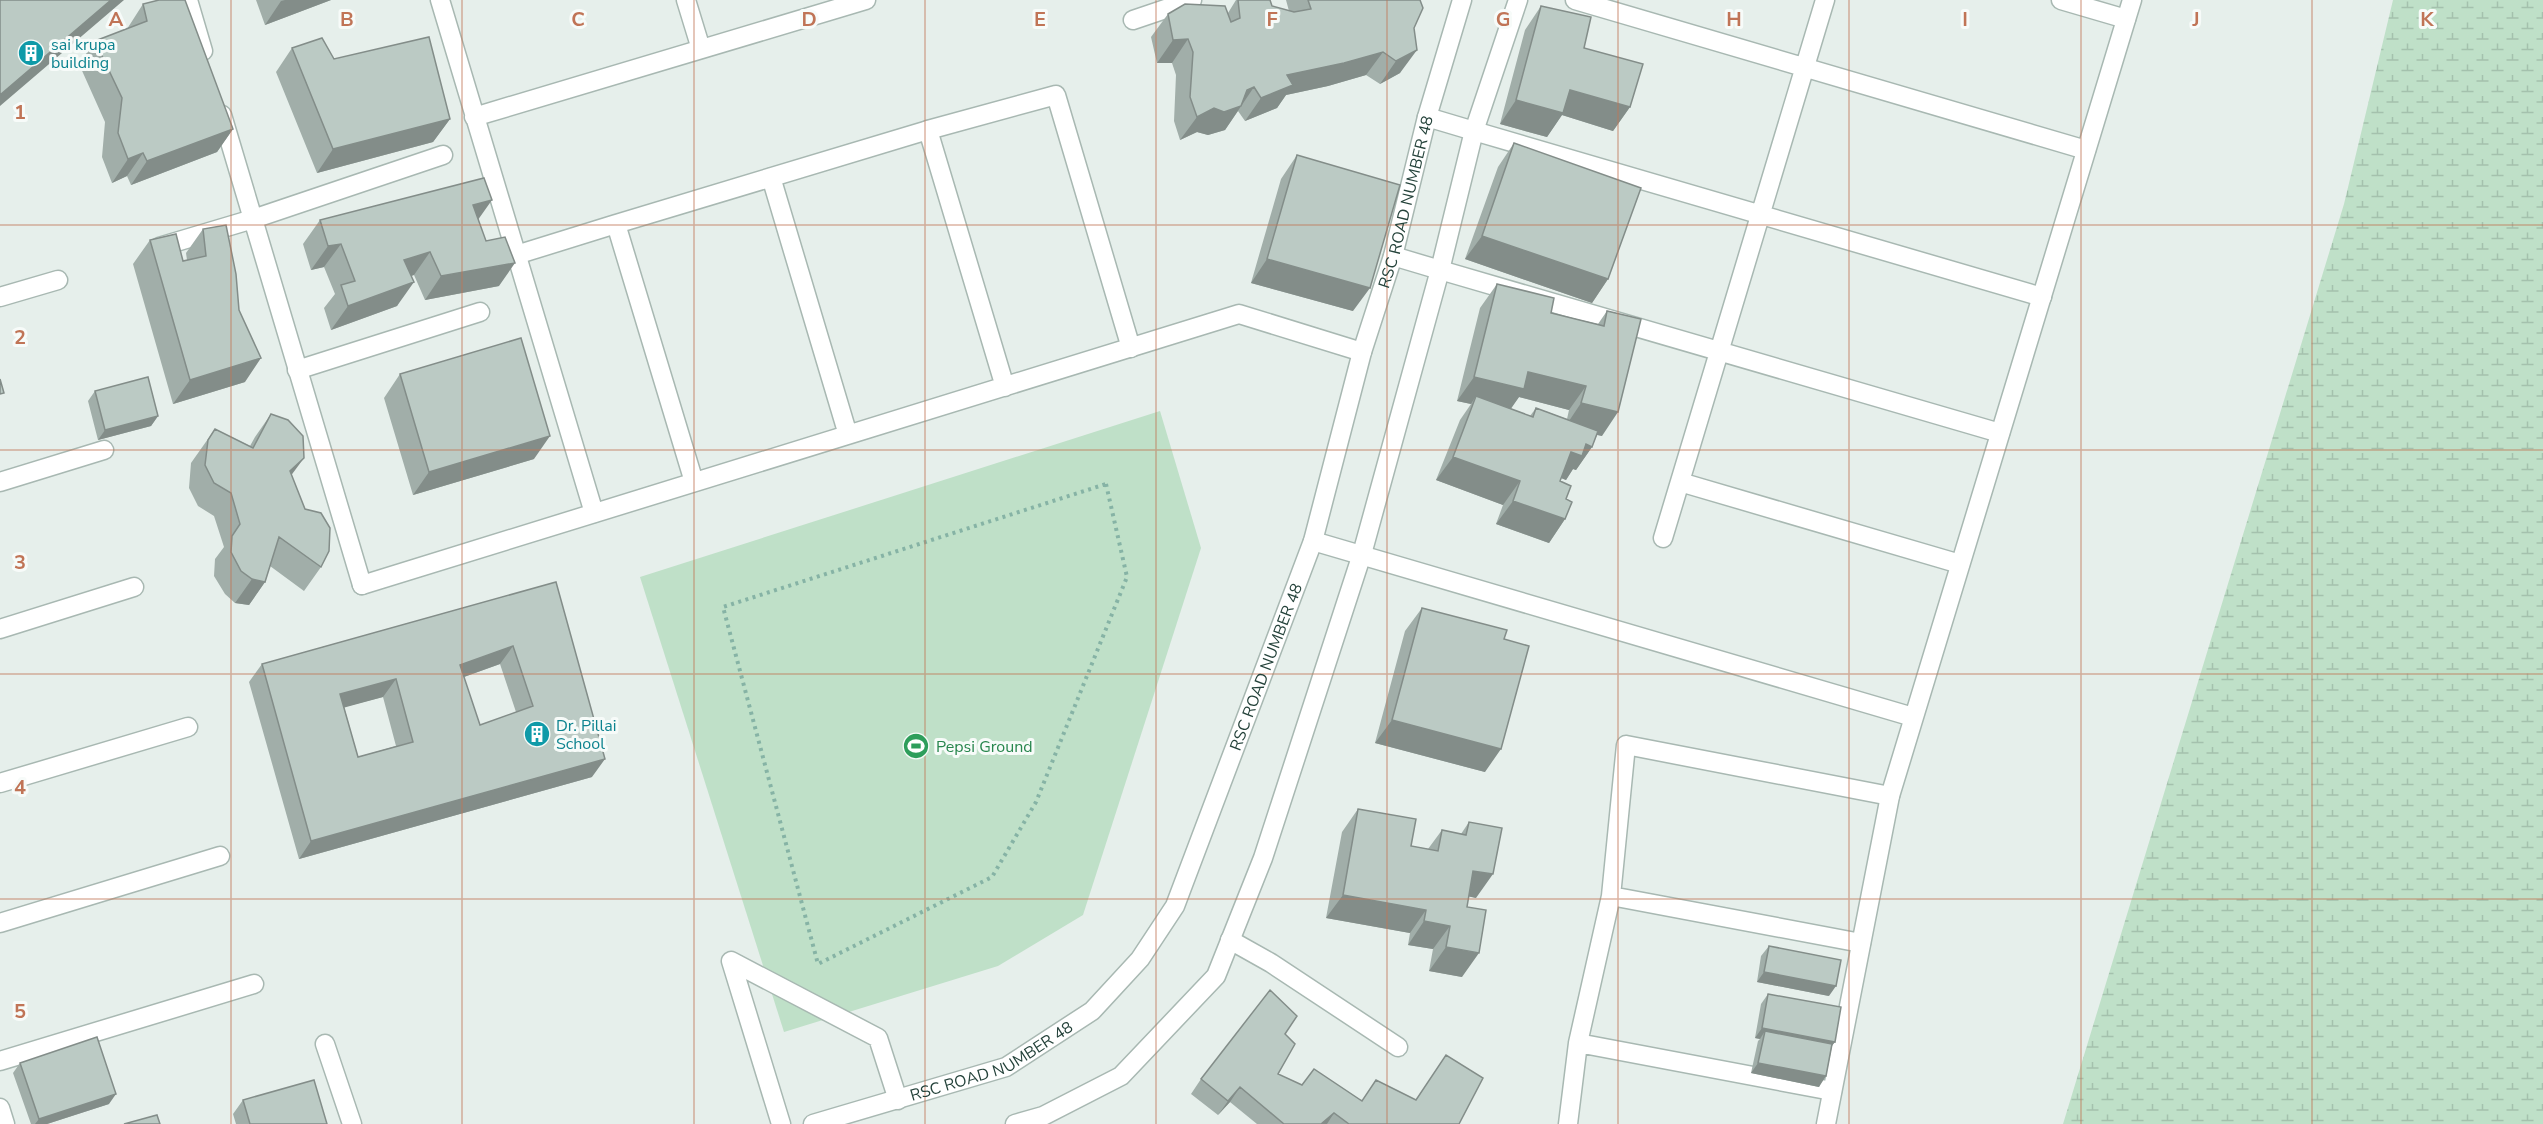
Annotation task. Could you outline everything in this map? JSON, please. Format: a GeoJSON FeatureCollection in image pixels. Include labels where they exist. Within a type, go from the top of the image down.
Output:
{"type":"FeatureCollection","features":[{"type":"Feature","properties":{"kind":"street"},"geometry":{"type":"LineString","coordinates":[[188,0],[207,66]]}},
{"type":"Feature","properties":{"kind":"street"},"geometry":{"type":"LineString","coordinates":[[440,0],[594,513]]}},
{"type":"Feature","properties":{"kind":"street"},"geometry":{"type":"LineString","coordinates":[[686,0],[701,49]]}},
{"type":"Feature","properties":{"kind":"street"},"geometry":{"type":"LineString","coordinates":[[1133,20],[1192,0]]}},
{"type":"Feature","properties":{"kind":"street","name":"RSC ROAD NUMBER 48"},"geometry":{"type":"LineString","coordinates":[[813,1124],[1006,1067],[1092,1011],[1140,959],[1175,906],[1313,541],[1362,352],[1393,256],[1427,117],[1462,0]]}},
{"type":"Feature","properties":{"kind":"street"},"geometry":{"type":"LineString","coordinates":[[1015,1124],[1043,1116],[1121,1076],[1216,976],[1263,858],[1362,554],[1440,270],[1474,131],[1518,0]]}},
{"type":"Feature","properties":{"kind":"street"},"geometry":{"type":"LineString","coordinates":[[1575,0],[2086,150]]}},
{"type":"Feature","properties":{"kind":"street"},"geometry":{"type":"LineString","coordinates":[[1663,538],[1825,0]]}},
{"type":"Feature","properties":{"kind":"street"},"geometry":{"type":"LineString","coordinates":[[2061,0],[2126,19]]}},
{"type":"Feature","properties":{"kind":"street"},"geometry":{"type":"LineString","coordinates":[[1826,1124],[1890,796],[2132,0]]}},
{"type":"Feature","properties":{"kind":"street"},"geometry":{"type":"LineString","coordinates":[[474,117],[860,1]]}},
{"type":"Feature","properties":{"kind":"street"},"geometry":{"type":"LineString","coordinates":[[516,255],[928,130],[1056,95],[1131,348]]}},
{"type":"Feature","properties":{"kind":"street"},"geometry":{"type":"LineString","coordinates":[[217,99],[362,585],[1239,314],[1362,352]]}},
{"type":"Feature","properties":{"kind":"street"},"geometry":{"type":"LineString","coordinates":[[1427,117],[2042,297]]}},
{"type":"Feature","properties":{"kind":"street"},"geometry":{"type":"LineString","coordinates":[[928,130],[1005,387]]}},
{"type":"Feature","properties":{"kind":"street"},"geometry":{"type":"LineString","coordinates":[[159,247],[253,219],[443,154]]}},
{"type":"Feature","properties":{"kind":"street"},"geometry":{"type":"LineString","coordinates":[[771,177],[848,435]]}},
{"type":"Feature","properties":{"kind":"street"},"geometry":{"type":"LineString","coordinates":[[616,224],[694,482]]}},
{"type":"Feature","properties":{"kind":"street"},"geometry":{"type":"LineString","coordinates":[[1393,256],[2000,434]]}},
{"type":"Feature","properties":{"kind":"street"},"geometry":{"type":"LineString","coordinates":[[0,297],[58,279]]}},
{"type":"Feature","properties":{"kind":"street"},"geometry":{"type":"LineString","coordinates":[[297,370],[480,312]]}},
{"type":"Feature","properties":{"kind":"street"},"geometry":{"type":"LineString","coordinates":[[0,482],[104,450]]}},
{"type":"Feature","properties":{"kind":"street"},"geometry":{"type":"LineString","coordinates":[[1680,482],[1960,564]]}},
{"type":"Feature","properties":{"kind":"street"},"geometry":{"type":"LineString","coordinates":[[1313,541],[1913,717]]}},
{"type":"Feature","properties":{"kind":"street"},"geometry":{"type":"LineString","coordinates":[[0,629],[134,587]]}},
{"type":"Feature","properties":{"kind":"street"},"geometry":{"type":"LineString","coordinates":[[0,783],[188,727]]}},
{"type":"Feature","properties":{"kind":"street"},"geometry":{"type":"LineString","coordinates":[[1568,1124],[1578,1043],[1611,896],[1626,745],[1890,796]]}},
{"type":"Feature","properties":{"kind":"street"},"geometry":{"type":"LineString","coordinates":[[0,923],[220,856]]}},
{"type":"Feature","properties":{"kind":"street"},"geometry":{"type":"LineString","coordinates":[[1611,896],[1861,943]]}},
{"type":"Feature","properties":{"kind":"street"},"geometry":{"type":"LineString","coordinates":[[1230,940],[1271,963],[1398,1047]]}},
{"type":"Feature","properties":{"kind":"street"},"geometry":{"type":"LineString","coordinates":[[781,1124],[731,961],[878,1038],[898,1100]]}},
{"type":"Feature","properties":{"kind":"street"},"geometry":{"type":"LineString","coordinates":[[0,1061],[254,984]]}},
{"type":"Feature","properties":{"kind":"street"},"geometry":{"type":"LineString","coordinates":[[1578,1043],[1832,1090]]}},
{"type":"Feature","properties":{"kind":"street"},"geometry":{"type":"LineString","coordinates":[[325,1044],[352,1124]]}},
{"type":"Feature","properties":{"kind":"street"},"geometry":{"type":"LineString","coordinates":[[0,1108],[5,1124]]}},
{"type":"Feature","properties":{"kind":"path"},"geometry":{"type":"LineString","coordinates":[[1106,484],[1127,577],[1036,802],[992,877],[818,964],[723,607],[1106,484]]}},
{"type":"Feature","properties":{"kind":"green space"},"geometry":{"type":"Polygon","coordinates":[[[2393,0],[2543,0],[2543,1124],[2063,1124],[2344,204],[2393,0]]]}},
{"type":"Feature","properties":{"kind":"green space","name":"Pepsi Ground"},"geometry":{"type":"Polygon","coordinates":[[[1160,411],[1201,548],[1083,915],[998,966],[784,1032],[640,577],[1160,411]]]}},
{"type":"Feature","properties":{"kind":"building","name":"sai krupa building"},"geometry":{"type":"Polygon","coordinates":[[[0,0],[111,0],[0,95],[0,0]]]}},
{"type":"Feature","properties":{"kind":"building"},"geometry":{"type":"Polygon","coordinates":[[[159,0],[185,0],[233,129],[147,161],[143,153],[128,159],[118,133],[122,98],[95,41],[147,21],[143,4],[159,0]]]}},
{"type":"Feature","properties":{"kind":"building"},"geometry":{"type":"Polygon","coordinates":[[[1238,0],[1270,0],[1272,6],[1294,12],[1311,9],[1308,0],[1420,0],[1423,8],[1414,28],[1417,50],[1396,61],[1383,52],[1287,75],[1293,85],[1261,98],[1254,87],[1247,90],[1241,106],[1224,112],[1214,108],[1197,117],[1190,97],[1193,52],[1188,39],[1173,40],[1168,14],[1185,4],[1225,6],[1231,22],[1240,18],[1238,0]]]}},
{"type":"Feature","properties":{"kind":"building"},"geometry":{"type":"Polygon","coordinates":[[[1541,6],[1591,17],[1584,48],[1643,64],[1630,107],[1570,90],[1563,113],[1516,100],[1541,6]]]}},
{"type":"Feature","properties":{"kind":"building"},"geometry":{"type":"Polygon","coordinates":[[[429,37],[450,119],[333,149],[292,48],[322,38],[334,59],[429,37]]]}},
{"type":"Feature","properties":{"kind":"building"},"geometry":{"type":"Polygon","coordinates":[[[1514,143],[1641,188],[1608,279],[1482,236],[1514,143]]]}},
{"type":"Feature","properties":{"kind":"building"},"geometry":{"type":"Polygon","coordinates":[[[1297,155],[1400,185],[1370,288],[1267,259],[1297,155]]]}},
{"type":"Feature","properties":{"kind":"building"},"geometry":{"type":"Polygon","coordinates":[[[484,178],[492,200],[473,205],[486,241],[505,237],[515,263],[441,276],[430,252],[404,260],[414,282],[348,306],[341,285],[355,281],[341,244],[328,246],[320,220],[484,178]]]}},
{"type":"Feature","properties":{"kind":"building"},"geometry":{"type":"Polygon","coordinates":[[[226,225],[236,274],[239,310],[261,358],[190,380],[150,240],[176,234],[183,261],[206,256],[203,229],[226,225]]]}},
{"type":"Feature","properties":{"kind":"building"},"geometry":{"type":"Polygon","coordinates":[[[1497,284],[1554,298],[1551,313],[1604,326],[1607,311],[1641,319],[1618,412],[1581,403],[1586,386],[1528,372],[1524,389],[1474,377],[1497,284]]]}},
{"type":"Feature","properties":{"kind":"building"},"geometry":{"type":"Polygon","coordinates":[[[521,338],[550,436],[429,472],[400,374],[521,338]]]}},
{"type":"Feature","properties":{"kind":"building"},"geometry":{"type":"Polygon","coordinates":[[[148,377],[158,416],[105,430],[95,391],[148,377]]]}},
{"type":"Feature","properties":{"kind":"building"},"geometry":{"type":"Polygon","coordinates":[[[0,379],[4,393],[0,394],[0,379]]]}},
{"type":"Feature","properties":{"kind":"building"},"geometry":{"type":"Polygon","coordinates":[[[1476,396],[1533,417],[1536,408],[1598,431],[1592,447],[1586,444],[1582,456],[1571,452],[1560,481],[1571,486],[1566,499],[1572,502],[1565,519],[1513,501],[1520,481],[1453,457],[1476,396]]]}},
{"type":"Feature","properties":{"kind":"building"},"geometry":{"type":"Polygon","coordinates":[[[271,414],[288,420],[303,436],[304,458],[290,471],[305,509],[321,513],[330,528],[329,551],[321,567],[279,537],[265,582],[252,579],[241,571],[231,552],[232,536],[240,524],[231,493],[214,483],[205,465],[208,440],[215,429],[253,448],[271,414]]]}},
{"type":"Feature","properties":{"kind":"building","name":"Dr. Pillai School"},"geometry":{"type":"Polygon","coordinates":[[[556,582],[605,759],[311,841],[262,664],[556,582]],[[513,646],[460,665],[480,725],[533,706],[513,646]],[[396,679],[340,694],[358,757],[413,742],[396,679]]]}},
{"type":"Feature","properties":{"kind":"building"},"geometry":{"type":"Polygon","coordinates":[[[1422,608],[1507,630],[1504,639],[1529,646],[1501,749],[1392,720],[1422,608]]]}},
{"type":"Feature","properties":{"kind":"building"},"geometry":{"type":"Polygon","coordinates":[[[1358,809],[1416,819],[1411,846],[1438,851],[1442,830],[1466,835],[1469,822],[1502,828],[1493,874],[1473,871],[1467,907],[1486,910],[1479,953],[1446,947],[1450,926],[1424,921],[1426,910],[1343,895],[1358,809]]]}},
{"type":"Feature","properties":{"kind":"building"},"geometry":{"type":"Polygon","coordinates":[[[1769,946],[1841,960],[1836,986],[1764,972],[1769,946]]]}},
{"type":"Feature","properties":{"kind":"building"},"geometry":{"type":"Polygon","coordinates":[[[1270,990],[1297,1016],[1285,1034],[1295,1044],[1278,1074],[1302,1085],[1314,1069],[1362,1101],[1376,1080],[1416,1100],[1446,1055],[1483,1078],[1459,1124],[1349,1124],[1334,1113],[1321,1124],[1284,1124],[1240,1087],[1228,1101],[1201,1079],[1270,990]]]}},
{"type":"Feature","properties":{"kind":"building"},"geometry":{"type":"Polygon","coordinates":[[[1768,994],[1841,1007],[1835,1042],[1762,1028],[1768,994]]]}},
{"type":"Feature","properties":{"kind":"building"},"geometry":{"type":"Polygon","coordinates":[[[1765,1031],[1832,1044],[1826,1076],[1758,1063],[1765,1031]]]}},
{"type":"Feature","properties":{"kind":"building"},"geometry":{"type":"Polygon","coordinates":[[[97,1037],[116,1094],[39,1119],[20,1063],[97,1037]]]}},
{"type":"Feature","properties":{"kind":"building"},"geometry":{"type":"Polygon","coordinates":[[[314,1080],[327,1124],[250,1124],[243,1100],[314,1080]]]}},
{"type":"Feature","properties":{"kind":"building"},"geometry":{"type":"Polygon","coordinates":[[[157,1115],[160,1124],[124,1124],[157,1115]]]}},
{"type":"Feature","properties":{"kind":"place","name":"sai krupa building"},"geometry":{"type":"Point","coordinates":[31,53]}},
{"type":"Feature","properties":{"kind":"place","name":"Dr. Pillai School"},"geometry":{"type":"Point","coordinates":[537,734]}},
{"type":"Feature","properties":{"kind":"place","name":"Pepsi Ground"},"geometry":{"type":"Point","coordinates":[916,746]}}]}
